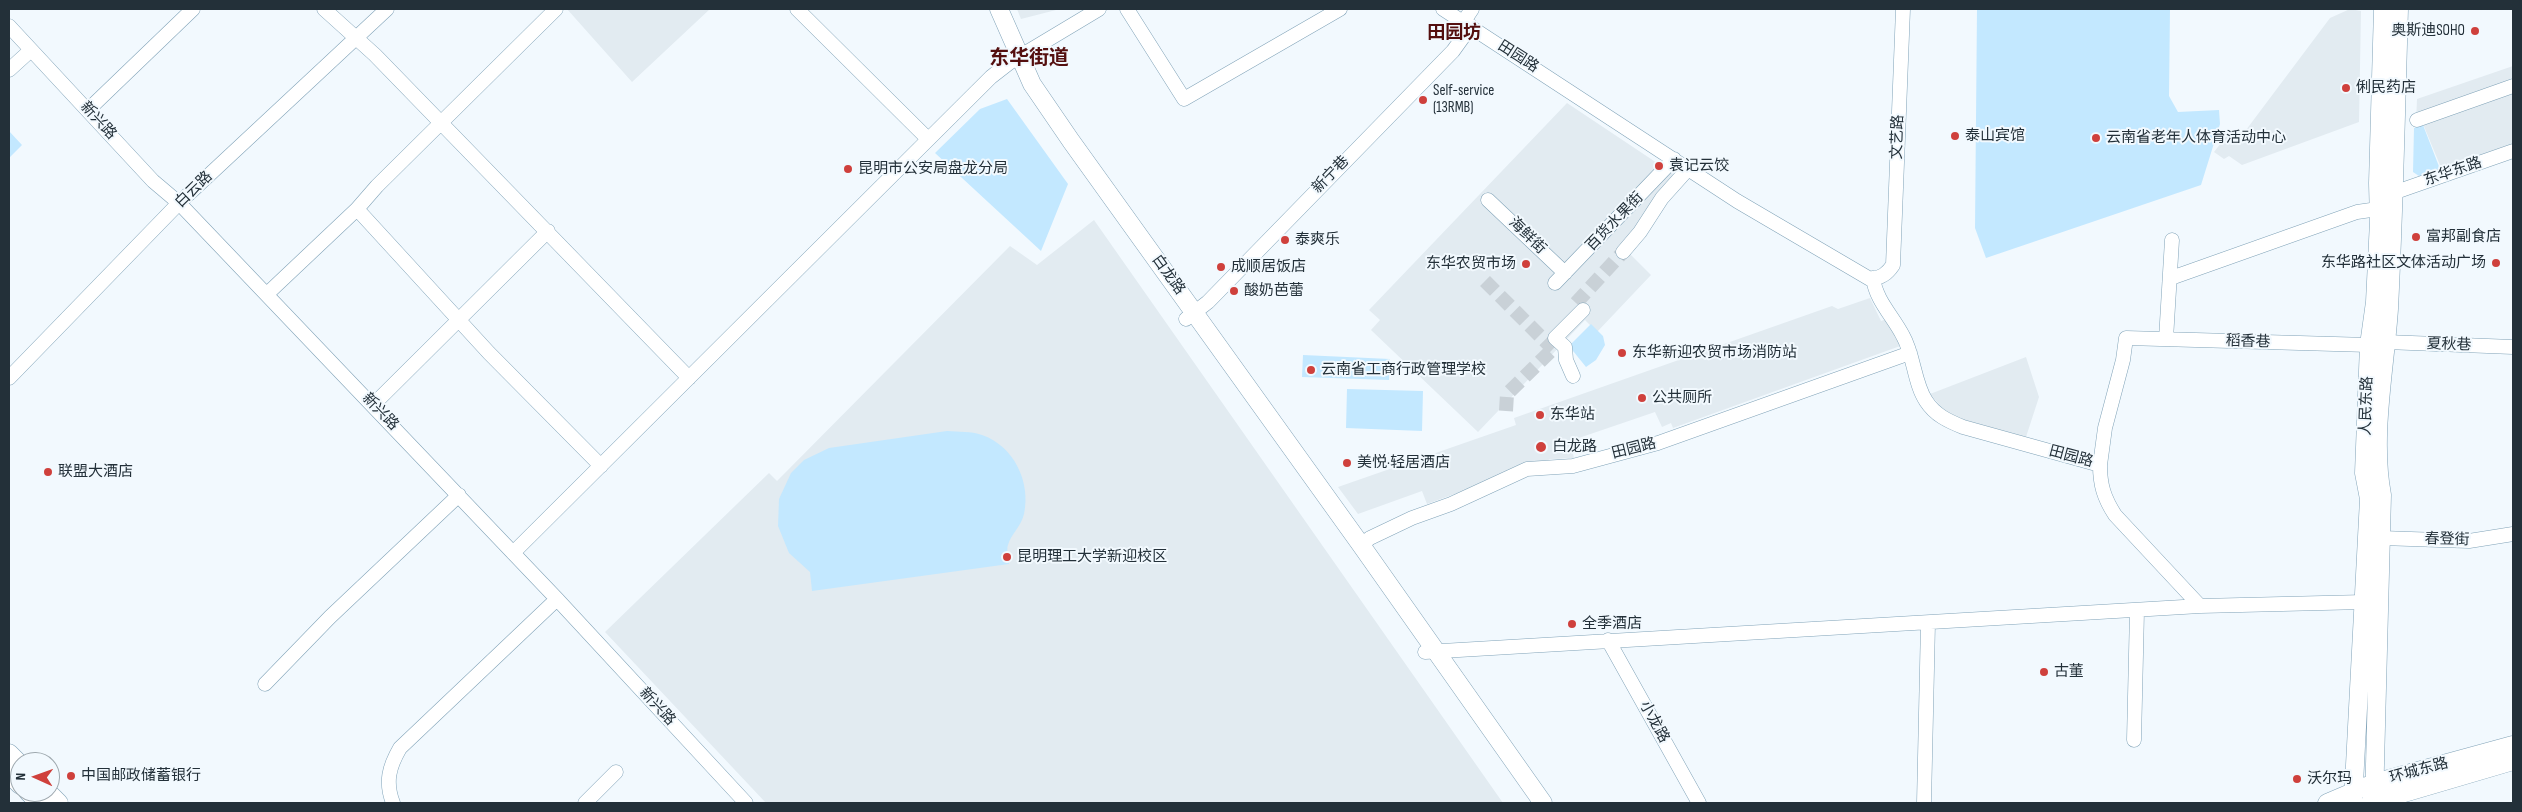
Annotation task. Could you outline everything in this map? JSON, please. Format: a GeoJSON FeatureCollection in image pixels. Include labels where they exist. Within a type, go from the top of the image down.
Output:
{"type":"FeatureCollection","features":[{"type":"Feature","properties":{"kind":"main road","name":"白龙路"},"geometry":{"type":"LineString","coordinates":[[987,9],[1014,61],[1032,84],[1190,316],[1430,652],[1543,803]]}},
{"type":"Feature","properties":{"kind":"main road","name":"白龙路"},"geometry":{"type":"LineString","coordinates":[[999,9],[1014,61]]}},
{"type":"Feature","properties":{"kind":"main road","name":"人民东路"},"geometry":{"type":"LineString","coordinates":[[2373,803],[2382,495],[2378,472],[2378,344],[2375,302],[2383,9]]}},
{"type":"Feature","properties":{"kind":"main road","name":"人民东路"},"geometry":{"type":"LineString","coordinates":[[2354,797],[2369,499],[2364,473],[2393,193],[2399,9]]}},
{"type":"Feature","properties":{"kind":"main road","name":"白龙路"},"geometry":{"type":"LineString","coordinates":[[1190,316],[1361,545],[1530,803]]}},
{"type":"Feature","properties":{"kind":"main road","name":"环城东路"},"geometry":{"type":"LineString","coordinates":[[2327,803],[2354,797],[2374,783],[2513,745]]}},
{"type":"Feature","properties":{"kind":"main road","name":"环城东路"},"geometry":{"type":"LineString","coordinates":[[2373,803],[2513,761]]}},
{"type":"Feature","properties":{"kind":"street"},"geometry":{"type":"LineString","coordinates":[[88,110],[194,9]]}},
{"type":"Feature","properties":{"kind":"street"},"geometry":{"type":"LineString","coordinates":[[324,9],[375,55],[689,378]]}},
{"type":"Feature","properties":{"kind":"street","name":"白云路"},"geometry":{"type":"LineString","coordinates":[[9,378],[179,203],[387,9]]}},
{"type":"Feature","properties":{"kind":"street"},"geometry":{"type":"LineString","coordinates":[[267,294],[356,210],[377,186],[441,125],[556,9]]}},
{"type":"Feature","properties":{"kind":"street"},"geometry":{"type":"LineString","coordinates":[[798,9],[928,138]]}},
{"type":"Feature","properties":{"kind":"street"},"geometry":{"type":"LineString","coordinates":[[514,553],[992,76],[1098,9]]}},
{"type":"Feature","properties":{"kind":"street"},"geometry":{"type":"LineString","coordinates":[[1127,9],[1184,99],[1340,9]]}},
{"type":"Feature","properties":{"kind":"street","name":"田园路"},"geometry":{"type":"LineString","coordinates":[[1443,9],[1737,201],[1854,271],[1873,278],[1879,298],[1904,336],[1925,399],[1934,411],[1946,421],[1963,427],[2100,465],[2100,481],[2105,499],[2115,515],[2200,606]]}},
{"type":"Feature","properties":{"kind":"street","name":"新宁巷"},"geometry":{"type":"LineString","coordinates":[[1190,316],[1208,302],[1446,58],[1467,24],[1472,9]]}},
{"type":"Feature","properties":{"kind":"street","name":"文艺路"},"geometry":{"type":"LineString","coordinates":[[1873,278],[1888,272],[1893,265],[1903,9]]}},
{"type":"Feature","properties":{"kind":"street","name":"新兴路"},"geometry":{"type":"LineString","coordinates":[[9,26],[153,181],[179,203],[459,495],[746,803]]}},
{"type":"Feature","properties":{"kind":"street"},"geometry":{"type":"LineString","coordinates":[[9,70],[32,50]]}},
{"type":"Feature","properties":{"kind":"street"},"geometry":{"type":"LineString","coordinates":[[2417,120],[2513,86]]}},
{"type":"Feature","properties":{"kind":"street","name":"东华东路"},"geometry":{"type":"LineString","coordinates":[[2393,193],[2513,151]]}},
{"type":"Feature","properties":{"kind":"street","name":"百货水果街"},"geometry":{"type":"LineString","coordinates":[[1560,278],[1674,159]]}},
{"type":"Feature","properties":{"kind":"street"},"geometry":{"type":"LineString","coordinates":[[1623,252],[1640,232],[1662,198],[1688,169]]}},
{"type":"Feature","properties":{"kind":"street","name":"海鲜街"},"geometry":{"type":"LineString","coordinates":[[1488,200],[1560,278]]}},
{"type":"Feature","properties":{"kind":"street"},"geometry":{"type":"LineString","coordinates":[[2171,278],[2357,212],[2378,209]]}},
{"type":"Feature","properties":{"kind":"street"},"geometry":{"type":"LineString","coordinates":[[356,210],[459,320],[601,466]]}},
{"type":"Feature","properties":{"kind":"street"},"geometry":{"type":"LineString","coordinates":[[373,405],[548,231]]}},
{"type":"Feature","properties":{"kind":"street"},"geometry":{"type":"LineString","coordinates":[[2166,339],[2172,240]]}},
{"type":"Feature","properties":{"kind":"street"},"geometry":{"type":"LineString","coordinates":[[1573,376],[1566,360],[1565,347],[1555,338],[1583,310]]}},
{"type":"Feature","properties":{"kind":"street","name":"稻香巷"},"geometry":{"type":"LineString","coordinates":[[2100,465],[2105,428],[2124,360],[2126,338],[2378,344]]}},
{"type":"Feature","properties":{"kind":"street","name":"夏秋巷"},"geometry":{"type":"LineString","coordinates":[[2378,344],[2513,347]]}},
{"type":"Feature","properties":{"kind":"street","name":"田园路"},"geometry":{"type":"LineString","coordinates":[[1361,545],[1370,538],[1412,518],[1451,504],[1527,469],[1573,466],[1658,444],[1910,353]]}},
{"type":"Feature","properties":{"kind":"street"},"geometry":{"type":"LineString","coordinates":[[265,684],[330,617],[459,495]]}},
{"type":"Feature","properties":{"kind":"street","name":"春登街"},"geometry":{"type":"LineString","coordinates":[[2381,538],[2469,541],[2513,534]]}},
{"type":"Feature","properties":{"kind":"street"},"geometry":{"type":"LineString","coordinates":[[392,803],[389,788],[390,765],[400,748],[557,599]]}},
{"type":"Feature","properties":{"kind":"street"},"geometry":{"type":"LineString","coordinates":[[1430,652],[2200,606],[2364,602]]}},
{"type":"Feature","properties":{"kind":"street"},"geometry":{"type":"LineString","coordinates":[[2134,740],[2137,611]]}},
{"type":"Feature","properties":{"kind":"street"},"geometry":{"type":"LineString","coordinates":[[1924,803],[1928,623]]}},
{"type":"Feature","properties":{"kind":"street","name":"小龙路"},"geometry":{"type":"LineString","coordinates":[[1608,640],[1699,803]]}},
{"type":"Feature","properties":{"kind":"street"},"geometry":{"type":"LineString","coordinates":[[585,803],[616,772]]}},
{"type":"Feature","properties":{"kind":"shaded area"},"geometry":{"type":"Polygon","coordinates":[[[567,9],[710,9],[632,82],[567,9]]]}},
{"type":"Feature","properties":{"kind":"shaded area"},"geometry":{"type":"Polygon","coordinates":[[[1017,9],[1060,9],[1021,19],[1017,9]]]}},
{"type":"Feature","properties":{"kind":"shaded area","name":"云南省老年人体育活动中心"},"geometry":{"type":"Polygon","coordinates":[[[1977,9],[2170,9],[2169,96],[2178,112],[2219,110],[2220,124],[2201,185],[1986,258],[1975,228],[1977,9]]]}},
{"type":"Feature","properties":{"kind":"shaded area"},"geometry":{"type":"Polygon","coordinates":[[[2350,9],[2361,11],[2359,122],[2242,165],[2229,156],[2224,159],[2214,152],[2231,130],[2240,138],[2330,18],[2350,9]]]}},
{"type":"Feature","properties":{"kind":"shaded area"},"geometry":{"type":"Polygon","coordinates":[[[2513,66],[2513,90],[2416,124],[2417,99],[2513,66]]]}},
{"type":"Feature","properties":{"kind":"shaded area"},"geometry":{"type":"Polygon","coordinates":[[[2513,93],[2513,145],[2442,170],[2423,124],[2513,93]]]}},
{"type":"Feature","properties":{"kind":"shaded area"},"geometry":{"type":"Polygon","coordinates":[[[1007,99],[1068,184],[1041,251],[935,153],[980,109],[1007,99]]]}},
{"type":"Feature","properties":{"kind":"shaded area","name":"东华农贸市场"},"geometry":{"type":"Polygon","coordinates":[[[1567,103],[1684,181],[1628,252],[1651,275],[1597,332],[1585,320],[1478,432],[1371,330],[1380,320],[1369,310],[1567,103]]]}},
{"type":"Feature","properties":{"kind":"shaded area"},"geometry":{"type":"Polygon","coordinates":[[[2423,125],[2440,169],[2419,176],[2413,172],[2414,128],[2423,125]]]}},
{"type":"Feature","properties":{"kind":"shaded area"},"geometry":{"type":"Polygon","coordinates":[[[9,131],[22,145],[9,158],[9,131]]]}},
{"type":"Feature","properties":{"kind":"shaded area","name":"昆明理工大学新迎校区"},"geometry":{"type":"Polygon","coordinates":[[[1094,220],[1503,803],[766,803],[605,632],[769,473],[777,481],[1010,246],[1037,265],[1094,220]]]}},
{"type":"Feature","properties":{"kind":"shaded area"},"geometry":{"type":"Polygon","coordinates":[[[1870,298],[1881,321],[1887,319],[1903,345],[1673,428],[1671,423],[1662,427],[1655,412],[1570,441],[1574,458],[1551,459],[1427,504],[1422,491],[1358,514],[1338,487],[1516,425],[1514,418],[1832,306],[1838,309],[1870,298]]]}},
{"type":"Feature","properties":{"kind":"shaded area"},"geometry":{"type":"Polygon","coordinates":[[[1591,324],[1603,336],[1605,345],[1596,360],[1586,367],[1569,346],[1591,324]]]}},
{"type":"Feature","properties":{"kind":"shaded area"},"geometry":{"type":"Polygon","coordinates":[[[1303,355],[1390,359],[1389,380],[1302,377],[1303,355]]]}},
{"type":"Feature","properties":{"kind":"shaded area"},"geometry":{"type":"Polygon","coordinates":[[[2026,357],[2039,397],[2026,437],[1957,418],[1945,411],[1930,394],[2026,357]]]}},
{"type":"Feature","properties":{"kind":"shaded area"},"geometry":{"type":"Polygon","coordinates":[[[1347,389],[1423,391],[1422,431],[1346,428],[1347,389]]]}},
{"type":"Feature","properties":{"kind":"shaded area"},"geometry":{"type":"Polygon","coordinates":[[[947,431],[974,433],[993,440],[1003,447],[1018,467],[1025,490],[1026,502],[1023,519],[1008,545],[1009,564],[812,591],[810,572],[789,553],[778,526],[779,499],[791,473],[804,460],[829,448],[947,431]]]}},
{"type":"Feature","properties":{"kind":"tunnel"},"geometry":{"type":"LineString","coordinates":[[1576,303],[1623,252]]}},
{"type":"Feature","properties":{"kind":"tunnel"},"geometry":{"type":"LineString","coordinates":[[1485,281],[1553,349]]}},
{"type":"Feature","properties":{"kind":"tunnel"},"geometry":{"type":"LineString","coordinates":[[1506,411],[1507,394],[1559,343]]}},
{"type":"Feature","properties":{"kind":"place","name":"奥斯迪SOHO"},"geometry":{"type":"Point","coordinates":[2475,31]}},
{"type":"Feature","properties":{"kind":"place","name":"俐民药店"},"geometry":{"type":"Point","coordinates":[2346,88]}},
{"type":"Feature","properties":{"kind":"place","name":"Self-service (13RMB)"},"geometry":{"type":"Point","coordinates":[1423,100]}},
{"type":"Feature","properties":{"kind":"place","name":"泰山宾馆"},"geometry":{"type":"Point","coordinates":[1955,136]}},
{"type":"Feature","properties":{"kind":"place","name":"云南省老年人体育活动中心"},"geometry":{"type":"Point","coordinates":[2096,138]}},
{"type":"Feature","properties":{"kind":"place","name":"袁记云饺"},"geometry":{"type":"Point","coordinates":[1659,166]}},
{"type":"Feature","properties":{"kind":"place","name":"昆明市公安局盘龙分局"},"geometry":{"type":"Point","coordinates":[848,169]}},
{"type":"Feature","properties":{"kind":"place","name":"富邦副食店"},"geometry":{"type":"Point","coordinates":[2416,237]}},
{"type":"Feature","properties":{"kind":"place","name":"泰爽乐"},"geometry":{"type":"Point","coordinates":[1285,240]}},
{"type":"Feature","properties":{"kind":"place","name":"东华路社区文体活动广场"},"geometry":{"type":"Point","coordinates":[2496,263]}},
{"type":"Feature","properties":{"kind":"place","name":"东华农贸市场"},"geometry":{"type":"Point","coordinates":[1526,264]}},
{"type":"Feature","properties":{"kind":"place","name":"成顺居饭店"},"geometry":{"type":"Point","coordinates":[1221,267]}},
{"type":"Feature","properties":{"kind":"place","name":"酸奶芭蕾"},"geometry":{"type":"Point","coordinates":[1234,291]}},
{"type":"Feature","properties":{"kind":"place","name":"东华新迎农贸市场消防站"},"geometry":{"type":"Point","coordinates":[1622,353]}},
{"type":"Feature","properties":{"kind":"place","name":"云南省工商行政管理学校"},"geometry":{"type":"Point","coordinates":[1311,370]}},
{"type":"Feature","properties":{"kind":"place","name":"公共厕所"},"geometry":{"type":"Point","coordinates":[1642,398]}},
{"type":"Feature","properties":{"kind":"place","name":"东华站"},"geometry":{"type":"Point","coordinates":[1540,415]}},
{"type":"Feature","properties":{"kind":"place","name":"白龙路"},"geometry":{"type":"Point","coordinates":[1541,447]}},
{"type":"Feature","properties":{"kind":"place","name":"美悦·轻居酒店"},"geometry":{"type":"Point","coordinates":[1347,463]}},
{"type":"Feature","properties":{"kind":"place","name":"联盟大酒店"},"geometry":{"type":"Point","coordinates":[48,472]}},
{"type":"Feature","properties":{"kind":"place","name":"昆明理工大学新迎校区"},"geometry":{"type":"Point","coordinates":[1007,557]}},
{"type":"Feature","properties":{"kind":"place","name":"全季酒店"},"geometry":{"type":"Point","coordinates":[1572,624]}},
{"type":"Feature","properties":{"kind":"place","name":"古董"},"geometry":{"type":"Point","coordinates":[2044,672]}},
{"type":"Feature","properties":{"kind":"place","name":"中国邮政储蓄银行"},"geometry":{"type":"Point","coordinates":[71,776]}},
{"type":"Feature","properties":{"kind":"place","name":"沃尔玛"},"geometry":{"type":"Point","coordinates":[2297,779]}},
{"type":"Feature","properties":{"kind":"district","name":"田园坊"},"geometry":{"type":"Point","coordinates":[1454,33]}},
{"type":"Feature","properties":{"kind":"district","name":"东华街道"},"geometry":{"type":"Point","coordinates":[1029,59]}}]}
